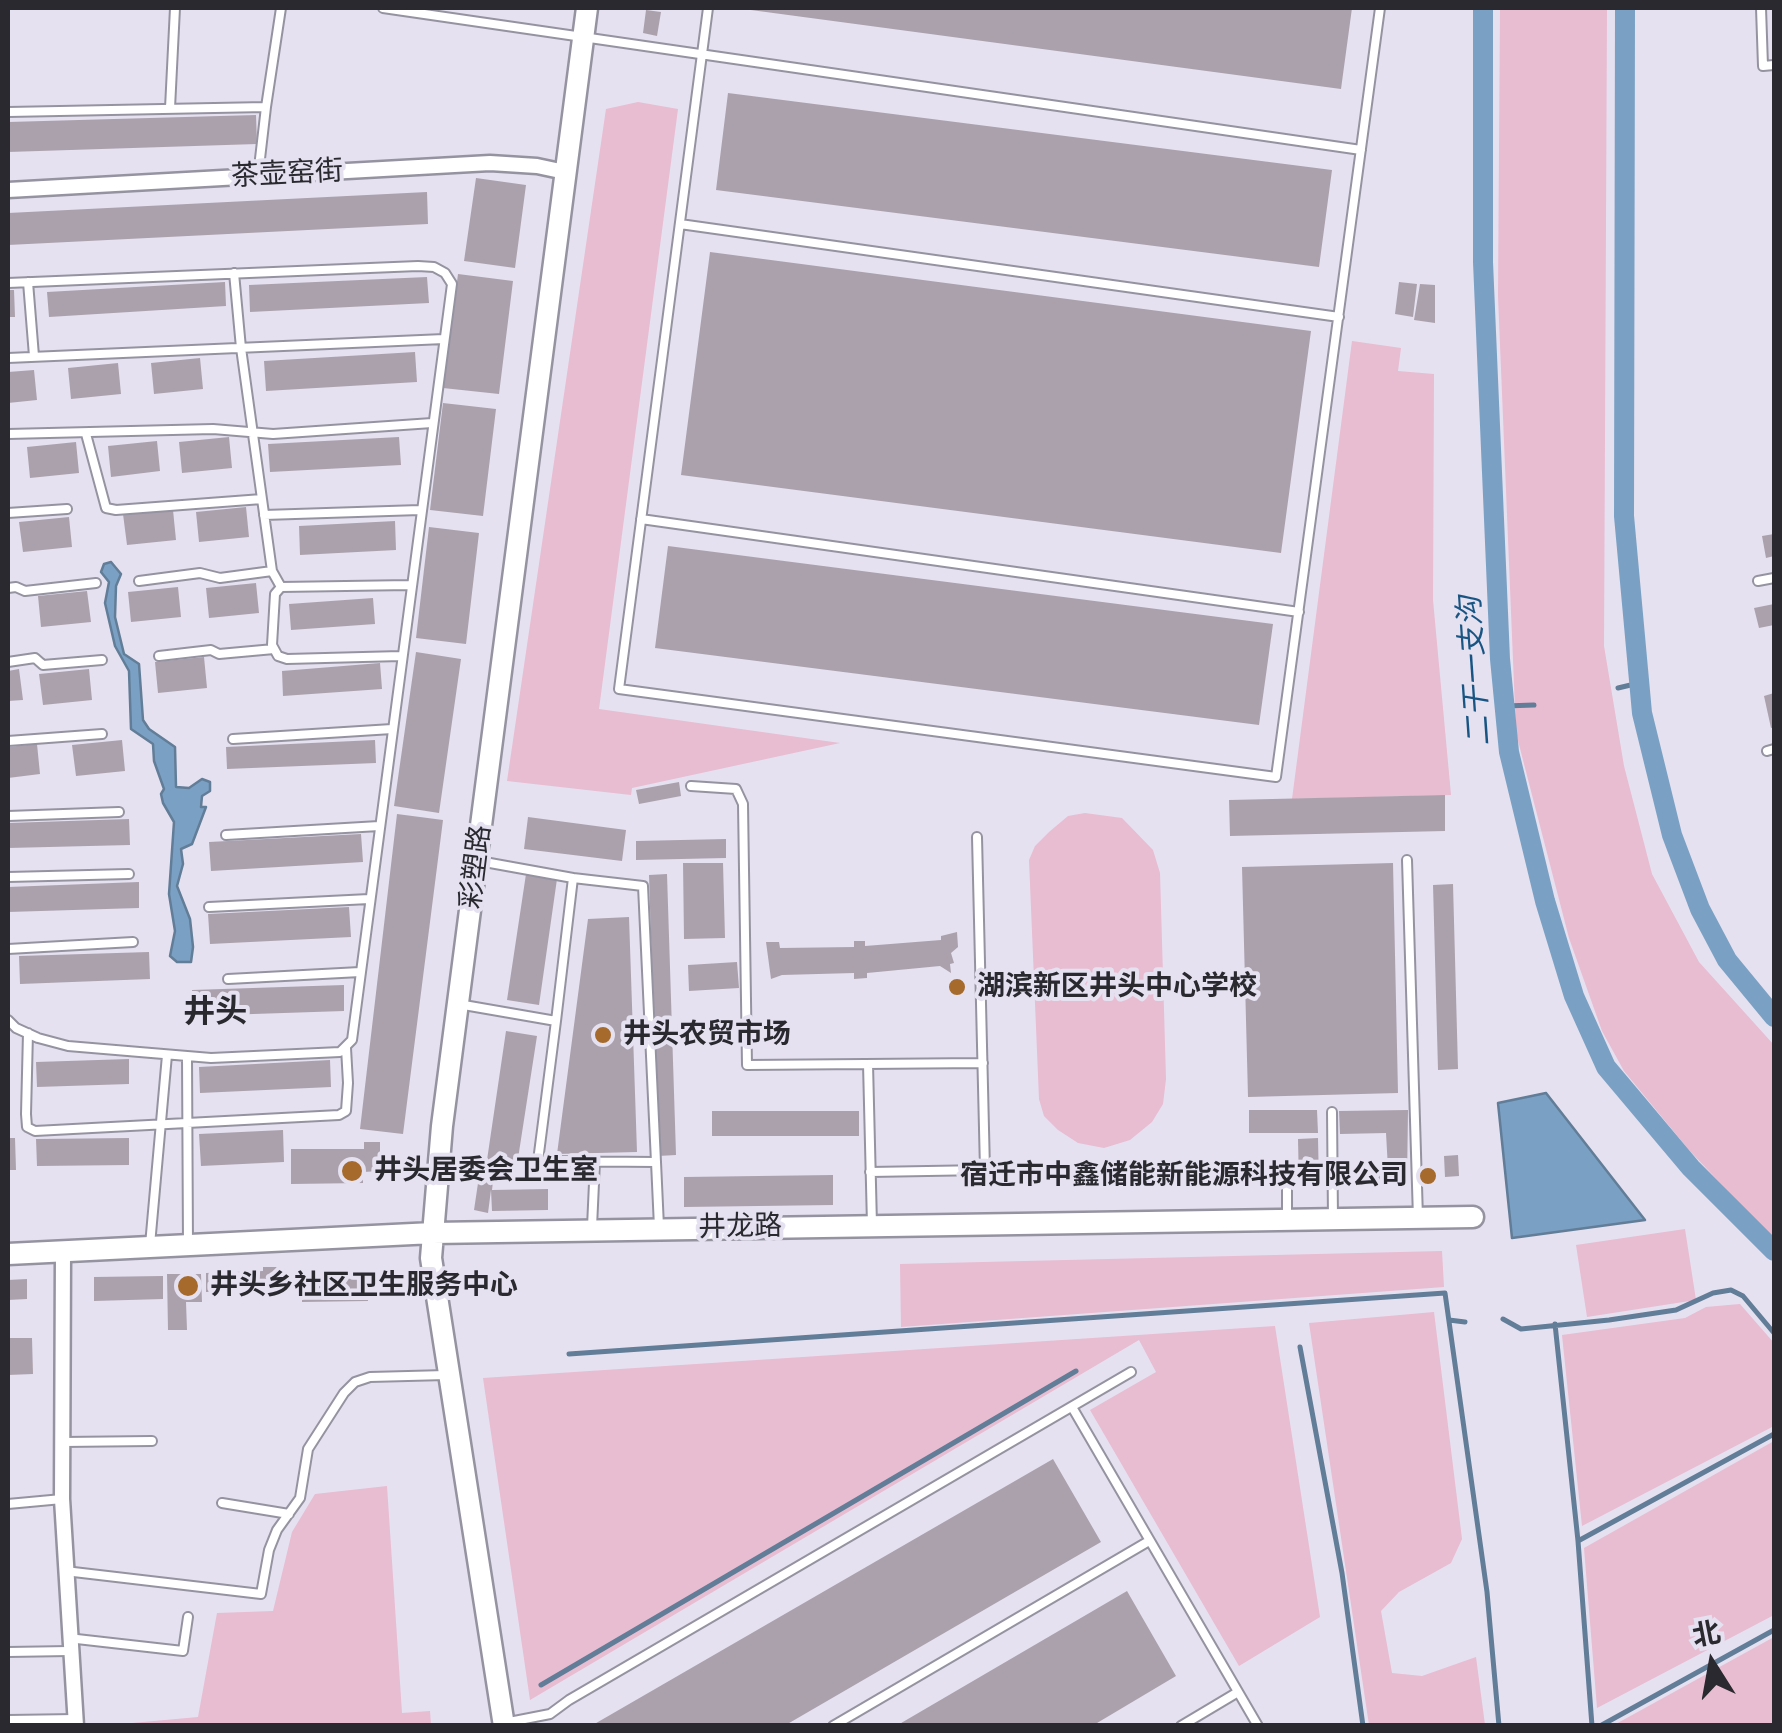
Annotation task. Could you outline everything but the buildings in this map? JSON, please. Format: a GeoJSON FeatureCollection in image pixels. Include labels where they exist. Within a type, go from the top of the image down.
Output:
{"type":"FeatureCollection","features":[{"type":"Feature","properties":{"kind":"street","name":"彩塑路"},"geometry":{"type":"LineString","coordinates":[[504,1724],[430,1258],[442,1126],[586,8]]}},
{"type":"Feature","properties":{"kind":"street","name":"茶壶窑街"},"geometry":{"type":"LineString","coordinates":[[8,190],[490,163],[565,172]]}},
{"type":"Feature","properties":{"kind":"street","name":"井龙路"},"geometry":{"type":"LineString","coordinates":[[8,1254],[433,1233],[1473,1217]]}},
{"type":"Feature","properties":{"kind":"street"},"geometry":{"type":"LineString","coordinates":[[63,1252],[62,1500],[76,1722]]}},
{"type":"Feature","properties":{"kind":"lane"},"geometry":{"type":"LineString","coordinates":[[170,108],[175,8]]}},
{"type":"Feature","properties":{"kind":"lane"},"geometry":{"type":"LineString","coordinates":[[258,176],[282,8]]}},
{"type":"Feature","properties":{"kind":"lane"},"geometry":{"type":"LineString","coordinates":[[383,8],[1362,150]]}},
{"type":"Feature","properties":{"kind":"lane"},"geometry":{"type":"LineString","coordinates":[[708,8],[619,689],[1276,777],[1380,8]]}},
{"type":"Feature","properties":{"kind":"lane"},"geometry":{"type":"LineString","coordinates":[[1760,8],[1763,66],[1774,65]]}},
{"type":"Feature","properties":{"kind":"lane"},"geometry":{"type":"LineString","coordinates":[[8,112],[266,106]]}},
{"type":"Feature","properties":{"kind":"lane"},"geometry":{"type":"LineString","coordinates":[[680,224],[1339,317]]}},
{"type":"Feature","properties":{"kind":"lane"},"geometry":{"type":"LineString","coordinates":[[8,283],[434,267],[445,273],[452,284],[352,1040],[340,1052],[229,1057],[167,1055],[68,1046],[28,1033],[8,1020]]}},
{"type":"Feature","properties":{"kind":"lane"},"geometry":{"type":"LineString","coordinates":[[234,274],[272,571],[281,587]]}},
{"type":"Feature","properties":{"kind":"lane"},"geometry":{"type":"LineString","coordinates":[[28,282],[34,356]]}},
{"type":"Feature","properties":{"kind":"lane"},"geometry":{"type":"LineString","coordinates":[[8,358],[444,340]]}},
{"type":"Feature","properties":{"kind":"lane"},"geometry":{"type":"LineString","coordinates":[[8,434],[213,430],[272,434],[432,423]]}},
{"type":"Feature","properties":{"kind":"lane"},"geometry":{"type":"LineString","coordinates":[[86,434],[106,508],[262,499]]}},
{"type":"Feature","properties":{"kind":"lane"},"geometry":{"type":"LineString","coordinates":[[8,513],[67,508]]}},
{"type":"Feature","properties":{"kind":"lane"},"geometry":{"type":"LineString","coordinates":[[264,516],[420,510]]}},
{"type":"Feature","properties":{"kind":"lane"},"geometry":{"type":"LineString","coordinates":[[641,519],[1299,612]]}},
{"type":"Feature","properties":{"kind":"lane"},"geometry":{"type":"LineString","coordinates":[[140,581],[200,573],[220,578],[272,571]]}},
{"type":"Feature","properties":{"kind":"lane"},"geometry":{"type":"LineString","coordinates":[[1758,581],[1774,578]]}},
{"type":"Feature","properties":{"kind":"lane"},"geometry":{"type":"LineString","coordinates":[[8,588],[25,591],[96,583]]}},
{"type":"Feature","properties":{"kind":"lane"},"geometry":{"type":"LineString","coordinates":[[281,587],[410,585]]}},
{"type":"Feature","properties":{"kind":"lane"},"geometry":{"type":"LineString","coordinates":[[281,587],[276,594],[274,649],[278,656],[401,656]]}},
{"type":"Feature","properties":{"kind":"lane"},"geometry":{"type":"LineString","coordinates":[[159,656],[274,649]]}},
{"type":"Feature","properties":{"kind":"lane"},"geometry":{"type":"LineString","coordinates":[[8,662],[34,658],[44,665],[102,660]]}},
{"type":"Feature","properties":{"kind":"lane"},"geometry":{"type":"LineString","coordinates":[[233,740],[392,729]]}},
{"type":"Feature","properties":{"kind":"lane"},"geometry":{"type":"LineString","coordinates":[[8,741],[102,734]]}},
{"type":"Feature","properties":{"kind":"lane"},"geometry":{"type":"LineString","coordinates":[[691,786],[736,790],[743,804],[747,1065],[982,1063]]}},
{"type":"Feature","properties":{"kind":"lane"},"geometry":{"type":"LineString","coordinates":[[8,816],[119,812]]}},
{"type":"Feature","properties":{"kind":"lane"},"geometry":{"type":"LineString","coordinates":[[226,835],[379,826]]}},
{"type":"Feature","properties":{"kind":"lane"},"geometry":{"type":"LineString","coordinates":[[870,1172],[985,1170],[977,837]]}},
{"type":"Feature","properties":{"kind":"lane"},"geometry":{"type":"LineString","coordinates":[[476,860],[643,886],[659,1229]]}},
{"type":"Feature","properties":{"kind":"lane"},"geometry":{"type":"LineString","coordinates":[[1407,860],[1418,1218]]}},
{"type":"Feature","properties":{"kind":"lane"},"geometry":{"type":"LineString","coordinates":[[8,877],[129,874]]}},
{"type":"Feature","properties":{"kind":"lane"},"geometry":{"type":"LineString","coordinates":[[573,878],[538,1160],[656,1162]]}},
{"type":"Feature","properties":{"kind":"lane"},"geometry":{"type":"LineString","coordinates":[[209,907],[369,899]]}},
{"type":"Feature","properties":{"kind":"lane"},"geometry":{"type":"LineString","coordinates":[[8,950],[133,942]]}},
{"type":"Feature","properties":{"kind":"lane"},"geometry":{"type":"LineString","coordinates":[[228,979],[360,972]]}},
{"type":"Feature","properties":{"kind":"lane"},"geometry":{"type":"LineString","coordinates":[[458,1004],[556,1021]]}},
{"type":"Feature","properties":{"kind":"lane"},"geometry":{"type":"LineString","coordinates":[[28,1033],[27,1127],[34,1130],[339,1115],[346,1110],[346,1048]]}},
{"type":"Feature","properties":{"kind":"lane"},"geometry":{"type":"LineString","coordinates":[[150,1247],[167,1055]]}},
{"type":"Feature","properties":{"kind":"lane"},"geometry":{"type":"LineString","coordinates":[[187,1056],[188,1245]]}},
{"type":"Feature","properties":{"kind":"lane"},"geometry":{"type":"LineString","coordinates":[[868,1064],[872,1225]]}},
{"type":"Feature","properties":{"kind":"lane"},"geometry":{"type":"LineString","coordinates":[[1332,1112],[1333,1219]]}},
{"type":"Feature","properties":{"kind":"lane"},"geometry":{"type":"LineString","coordinates":[[592,1230],[595,1161]]}},
{"type":"Feature","properties":{"kind":"lane"},"geometry":{"type":"LineString","coordinates":[[1288,1175],[1288,1220]]}},
{"type":"Feature","properties":{"kind":"lane"},"geometry":{"type":"LineString","coordinates":[[504,1724],[550,1714],[1132,1372]]}},
{"type":"Feature","properties":{"kind":"lane"},"geometry":{"type":"LineString","coordinates":[[65,1571],[260,1594],[270,1550],[300,1498],[308,1449],[344,1393],[354,1382],[370,1378],[449,1374]]}},
{"type":"Feature","properties":{"kind":"lane"},"geometry":{"type":"LineString","coordinates":[[1072,1406],[1258,1726]]}},
{"type":"Feature","properties":{"kind":"lane"},"geometry":{"type":"LineString","coordinates":[[62,1442],[152,1441]]}},
{"type":"Feature","properties":{"kind":"lane"},"geometry":{"type":"LineString","coordinates":[[8,1504],[62,1500]]}},
{"type":"Feature","properties":{"kind":"lane"},"geometry":{"type":"LineString","coordinates":[[222,1503],[289,1514]]}},
{"type":"Feature","properties":{"kind":"lane"},"geometry":{"type":"LineString","coordinates":[[834,1726],[1149,1541]]}},
{"type":"Feature","properties":{"kind":"lane"},"geometry":{"type":"LineString","coordinates":[[8,1652],[69,1645],[183,1651],[188,1617]]}},
{"type":"Feature","properties":{"kind":"lane"},"geometry":{"type":"LineString","coordinates":[[1181,1726],[1238,1692]]}},
{"type":"Feature","properties":{"kind":"lane"},"geometry":{"type":"LineString","coordinates":[[550,1714],[554,1726]]}},
{"type":"Feature","properties":{"kind":"lane"},"geometry":{"type":"LineString","coordinates":[[8,1720],[76,1722]]}},
{"type":"Feature","properties":{"kind":"shaded area"},"geometry":{"type":"Polygon","coordinates":[[[1500,8],[1607,8],[1604,646],[1624,766],[1652,874],[1699,962],[1774,1045],[1774,1240],[1689,1150],[1624,1071],[1602,1031],[1569,938],[1516,733],[1498,296],[1500,8]]]}},
{"type":"Feature","properties":{"kind":"shaded area"},"geometry":{"type":"Polygon","coordinates":[[[638,102],[678,109],[599,709],[840,743],[632,788],[631,795],[507,781],[606,109],[638,102]]]}},
{"type":"Feature","properties":{"kind":"shaded area"},"geometry":{"type":"Polygon","coordinates":[[[1352,341],[1401,348],[1398,371],[1434,374],[1433,600],[1451,795],[1292,799],[1352,341]]]}},
{"type":"Feature","properties":{"kind":"shaded area"},"geometry":{"type":"Polygon","coordinates":[[[1085,813],[1122,818],[1153,850],[1160,873],[1166,1079],[1163,1104],[1152,1122],[1130,1140],[1104,1148],[1078,1143],[1058,1130],[1044,1116],[1039,1099],[1029,860],[1035,846],[1068,816],[1085,813]]]}},
{"type":"Feature","properties":{"kind":"shaded area"},"geometry":{"type":"Polygon","coordinates":[[[1685,1229],[1696,1300],[1587,1317],[1576,1245],[1685,1229]]]}},
{"type":"Feature","properties":{"kind":"shaded area"},"geometry":{"type":"Polygon","coordinates":[[[1442,1251],[1444,1287],[901,1327],[900,1264],[1442,1251]]]}},
{"type":"Feature","properties":{"kind":"shaded area"},"geometry":{"type":"Polygon","coordinates":[[[1740,1304],[1774,1343],[1774,1426],[1582,1526],[1562,1335],[1685,1318],[1706,1307],[1740,1304]]]}},
{"type":"Feature","properties":{"kind":"shaded area"},"geometry":{"type":"Polygon","coordinates":[[[1434,1312],[1462,1539],[1451,1563],[1399,1592],[1381,1611],[1392,1673],[1422,1676],[1476,1657],[1485,1725],[1369,1725],[1309,1323],[1434,1312]]]}},
{"type":"Feature","properties":{"kind":"shaded area"},"geometry":{"type":"Polygon","coordinates":[[[1275,1326],[1320,1617],[1239,1666],[1090,1410],[1156,1372],[1139,1340],[530,1700],[483,1378],[1275,1326]]]}},
{"type":"Feature","properties":{"kind":"shaded area"},"geometry":{"type":"Polygon","coordinates":[[[1774,1441],[1774,1615],[1597,1708],[1584,1548],[1774,1441]]]}},
{"type":"Feature","properties":{"kind":"shaded area"},"geometry":{"type":"Polygon","coordinates":[[[387,1486],[402,1713],[430,1711],[431,1725],[110,1725],[198,1717],[217,1613],[273,1611],[292,1532],[315,1494],[387,1486]]]}},
{"type":"Feature","properties":{"kind":"shaded area"},"geometry":{"type":"Polygon","coordinates":[[[1774,1637],[1774,1725],[1614,1725],[1774,1637]]]}},
{"type":"Feature","properties":{"kind":"water"},"geometry":{"type":"Polygon","coordinates":[[[111,562],[121,574],[116,586],[115,617],[124,654],[139,664],[143,720],[149,729],[175,747],[176,787],[189,788],[202,779],[210,782],[210,791],[202,796],[201,807],[206,807],[192,844],[181,849],[183,864],[177,886],[190,919],[191,962],[177,962],[170,956],[175,931],[169,894],[174,822],[163,803],[164,789],[154,761],[153,744],[131,729],[129,671],[115,646],[105,603],[109,582],[101,572],[104,564],[111,562]]]}},
{"type":"Feature","properties":{"kind":"water"},"geometry":{"type":"Polygon","coordinates":[[[1546,1093],[1645,1220],[1512,1238],[1498,1103],[1546,1093]]]}},
{"type":"Feature","properties":{"kind":"waterway","name":"二干一支沟"},"geometry":{"type":"LineString","coordinates":[[1483,8],[1483,262],[1500,659],[1509,752],[1545,901],[1574,996],[1606,1067],[1691,1168],[1774,1251]]}},
{"type":"Feature","properties":{"kind":"waterway"},"geometry":{"type":"LineString","coordinates":[[1625,8],[1624,516],[1642,713],[1672,835],[1700,909],[1727,960],[1774,1017]]}},
{"type":"Feature","properties":{"kind":"waterway"},"geometry":{"type":"LineString","coordinates":[[1618,688],[1639,683]]}},
{"type":"Feature","properties":{"kind":"waterway"},"geometry":{"type":"LineString","coordinates":[[1505,706],[1534,705]]}},
{"type":"Feature","properties":{"kind":"waterway"},"geometry":{"type":"LineString","coordinates":[[1503,1319],[1521,1329],[1609,1320],[1676,1310],[1713,1293],[1731,1290],[1743,1296],[1774,1333]]}},
{"type":"Feature","properties":{"kind":"waterway"},"geometry":{"type":"LineString","coordinates":[[569,1354],[1445,1293],[1487,1592],[1499,1726]]}},
{"type":"Feature","properties":{"kind":"waterway"},"geometry":{"type":"LineString","coordinates":[[1449,1320],[1465,1322]]}},
{"type":"Feature","properties":{"kind":"waterway"},"geometry":{"type":"LineString","coordinates":[[1555,1324],[1578,1541],[1592,1726]]}},
{"type":"Feature","properties":{"kind":"waterway"},"geometry":{"type":"LineString","coordinates":[[1300,1347],[1342,1573],[1363,1726]]}},
{"type":"Feature","properties":{"kind":"waterway"},"geometry":{"type":"LineString","coordinates":[[541,1685],[1076,1371]]}},
{"type":"Feature","properties":{"kind":"waterway"},"geometry":{"type":"LineString","coordinates":[[1578,1541],[1774,1434]]}},
{"type":"Feature","properties":{"kind":"waterway"},"geometry":{"type":"LineString","coordinates":[[1600,1726],[1774,1630]]}},
{"type":"Feature","properties":{"kind":"place","name":"湖滨新区井头中心学校"},"geometry":{"type":"Point","coordinates":[957,987]}},
{"type":"Feature","properties":{"kind":"place","name":"井头农贸市场"},"geometry":{"type":"Point","coordinates":[603,1035]}},
{"type":"Feature","properties":{"kind":"place","name":"井头居委会卫生室"},"geometry":{"type":"Point","coordinates":[352,1171]}},
{"type":"Feature","properties":{"kind":"place","name":"宿迁市中鑫储能新能源科技有限公司"},"geometry":{"type":"Point","coordinates":[1428,1176]}},
{"type":"Feature","properties":{"kind":"place","name":"井头乡社区卫生服务中心"},"geometry":{"type":"Point","coordinates":[188,1286]}},
{"type":"Feature","properties":{"kind":"district","name":"井头"},"geometry":{"type":"Point","coordinates":[215,1013]}}]}
